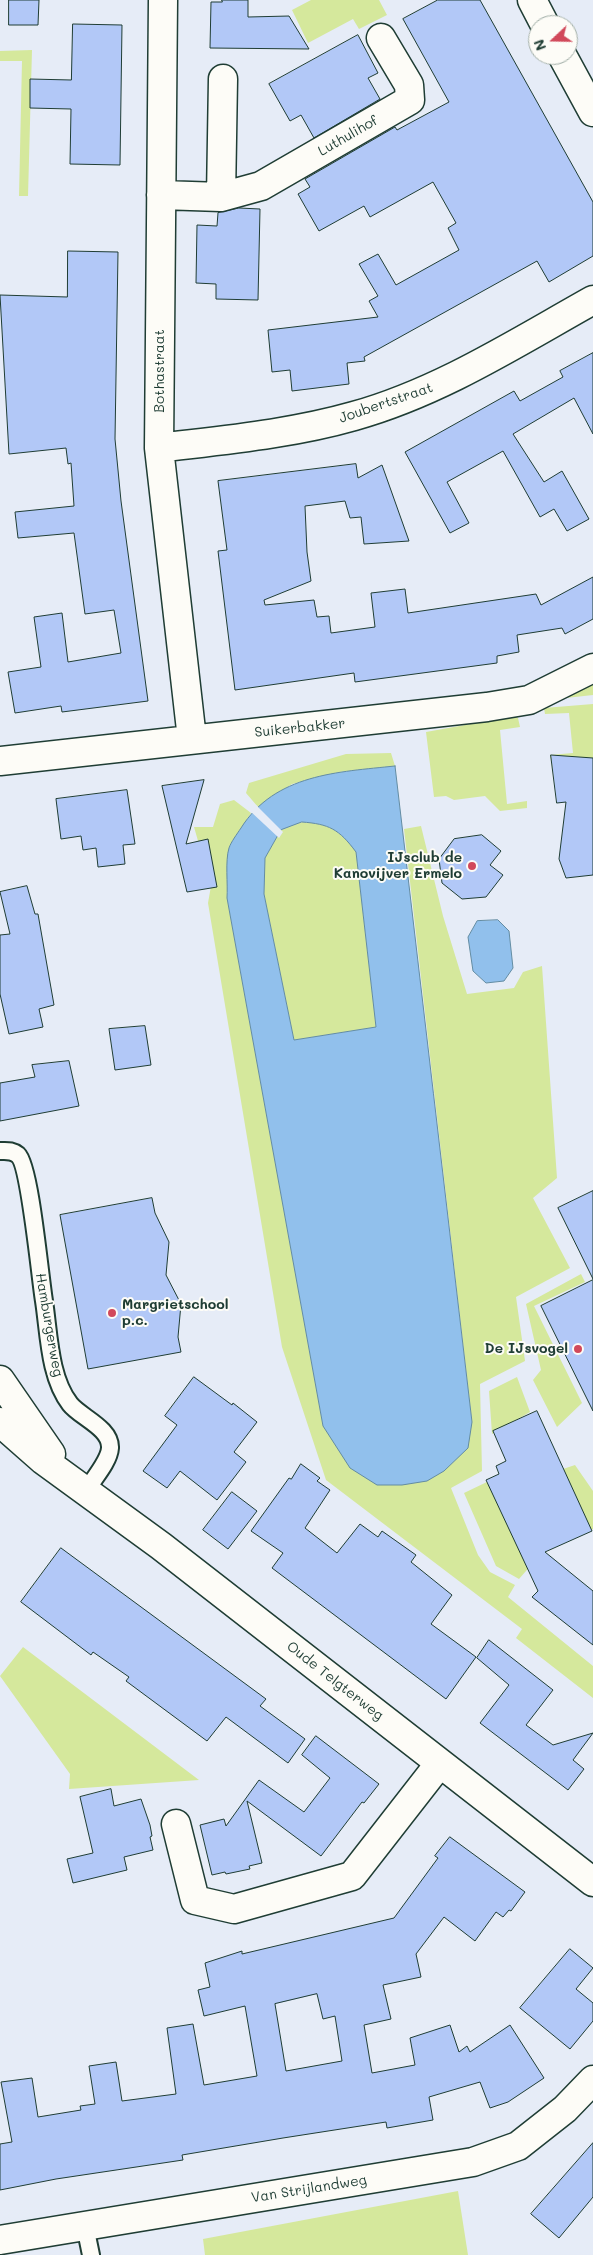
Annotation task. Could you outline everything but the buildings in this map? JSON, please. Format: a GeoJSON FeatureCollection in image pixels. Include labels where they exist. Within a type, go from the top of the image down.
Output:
{"type":"FeatureCollection","features":[{"type":"Feature","properties":{"kind":"street","name":"Bothastraat"},"geometry":{"type":"LineString","coordinates":[[163,0],[159,448],[192,739]]}},
{"type":"Feature","properties":{"kind":"street"},"geometry":{"type":"LineString","coordinates":[[532,0],[540,15]]}},
{"type":"Feature","properties":{"kind":"street","name":"Luthulihof"},"geometry":{"type":"LineString","coordinates":[[161,196],[221,197],[261,186],[410,100],[409,85],[381,38]]}},
{"type":"Feature","properties":{"kind":"street"},"geometry":{"type":"LineString","coordinates":[[567,65],[593,112]]}},
{"type":"Feature","properties":{"kind":"street"},"geometry":{"type":"LineString","coordinates":[[221,197],[223,79]]}},
{"type":"Feature","properties":{"kind":"street","name":"Joubertstraat"},"geometry":{"type":"LineString","coordinates":[[159,448],[296,430],[355,416],[445,383],[593,300]]}},
{"type":"Feature","properties":{"kind":"street","name":"Suikerbakker"},"geometry":{"type":"LineString","coordinates":[[0,761],[451,711],[529,700],[593,668]]}},
{"type":"Feature","properties":{"kind":"street","name":"Oude Telgterweg"},"geometry":{"type":"LineString","coordinates":[[0,1380],[50,1453],[81,1487]]}},
{"type":"Feature","properties":{"kind":"street","name":"Oude Telgterweg"},"geometry":{"type":"LineString","coordinates":[[0,1422],[42,1460],[161,1546],[593,1882]]}},
{"type":"Feature","properties":{"kind":"street"},"geometry":{"type":"LineString","coordinates":[[176,1824],[195,1900],[234,1909],[352,1876],[440,1763]]}},
{"type":"Feature","properties":{"kind":"street","name":"Van Strijlandweg"},"geometry":{"type":"LineString","coordinates":[[0,2240],[473,2162],[518,2146],[565,2109],[593,2080]]}},
{"type":"Feature","properties":{"kind":"lane","name":"Hamburgerweg"},"geometry":{"type":"LineString","coordinates":[[0,1151],[11,1151],[18,1156],[23,1163],[28,1179],[39,1274],[60,1385],[71,1405],[104,1433],[109,1440],[110,1449],[105,1460],[81,1487]]}},
{"type":"Feature","properties":{"kind":"lane"},"geometry":{"type":"LineString","coordinates":[[85,2226],[90,2255]]}},
{"type":"Feature","properties":{"kind":"green space"},"geometry":{"type":"Polygon","coordinates":[[[311,0],[379,0],[387,15],[359,29],[353,19],[308,43],[292,10],[311,0]]]}},
{"type":"Feature","properties":{"kind":"green space"},"geometry":{"type":"Polygon","coordinates":[[[32,50],[28,196],[19,196],[22,61],[0,61],[0,51],[32,50]]]}},
{"type":"Feature","properties":{"kind":"green space"},"geometry":{"type":"Polygon","coordinates":[[[593,682],[593,695],[557,699],[593,682]]]}},
{"type":"Feature","properties":{"kind":"green space"},"geometry":{"type":"Polygon","coordinates":[[[593,704],[593,768],[554,773],[550,755],[573,753],[569,713],[545,714],[544,708],[593,704]]]}},
{"type":"Feature","properties":{"kind":"green space"},"geometry":{"type":"Polygon","coordinates":[[[515,716],[518,718],[520,727],[500,730],[507,804],[527,801],[527,808],[500,811],[485,796],[454,800],[446,796],[434,797],[426,732],[515,716]]]}},
{"type":"Feature","properties":{"kind":"green space"},"geometry":{"type":"Polygon","coordinates":[[[391,753],[395,766],[340,772],[292,784],[258,807],[246,793],[249,783],[346,754],[391,753]]]}},
{"type":"Feature","properties":{"kind":"green space"},"geometry":{"type":"Polygon","coordinates":[[[234,800],[251,813],[229,848],[227,898],[323,1426],[472,1422],[404,829],[421,826],[443,916],[467,994],[514,988],[523,972],[542,966],[557,1178],[533,1198],[570,1268],[516,1297],[525,1361],[480,1384],[482,1471],[451,1488],[478,1555],[490,1572],[515,1585],[508,1597],[593,1666],[593,1698],[516,1638],[522,1629],[326,1480],[282,1347],[208,903],[211,886],[194,827],[213,827],[220,804],[234,800]]]}},
{"type":"Feature","properties":{"kind":"green space"},"geometry":{"type":"Polygon","coordinates":[[[302,822],[319,824],[333,829],[344,837],[356,851],[376,1027],[294,1040],[264,894],[265,858],[281,830],[302,822]]]}},
{"type":"Feature","properties":{"kind":"green space"},"geometry":{"type":"Polygon","coordinates":[[[581,1274],[585,1282],[534,1306],[582,1403],[557,1427],[533,1380],[541,1370],[526,1304],[581,1274]]]}},
{"type":"Feature","properties":{"kind":"green space"},"geometry":{"type":"Polygon","coordinates":[[[517,1377],[530,1412],[492,1434],[489,1391],[517,1377]]]}},
{"type":"Feature","properties":{"kind":"green space"},"geometry":{"type":"Polygon","coordinates":[[[575,1465],[593,1491],[593,1529],[586,1532],[563,1469],[575,1465]]]}},
{"type":"Feature","properties":{"kind":"green space"},"geometry":{"type":"Polygon","coordinates":[[[489,1481],[533,1563],[519,1579],[496,1566],[464,1493],[489,1481]]]}},
{"type":"Feature","properties":{"kind":"green space"},"geometry":{"type":"Polygon","coordinates":[[[23,1647],[199,1780],[69,1789],[70,1774],[0,1676],[23,1647]]]}},
{"type":"Feature","properties":{"kind":"green space"},"geometry":{"type":"Polygon","coordinates":[[[458,2191],[468,2255],[205,2255],[203,2239],[458,2191]]]}},
{"type":"Feature","properties":{"kind":"water"},"geometry":{"type":"Polygon","coordinates":[[[395,766],[472,1422],[468,1448],[444,1471],[427,1481],[402,1485],[377,1485],[350,1468],[323,1426],[227,898],[227,866],[229,848],[241,828],[255,810],[271,796],[309,779],[330,774],[395,766]],[[302,822],[281,830],[265,858],[264,894],[294,1040],[376,1027],[356,852],[333,829],[319,824],[302,822]]]}},
{"type":"Feature","properties":{"kind":"water"},"geometry":{"type":"Polygon","coordinates":[[[498,920],[509,931],[513,968],[504,981],[486,983],[473,971],[468,937],[477,921],[498,920]]]}},
{"type":"Feature","properties":{"kind":"pier"},"geometry":{"type":"Polygon","coordinates":[[[256,805],[283,832],[279,838],[250,811],[256,805]]]}},
{"type":"Feature","properties":{"kind":"place","name":"IJsclub de Kanovijver Ermelo"},"geometry":{"type":"Point","coordinates":[472,866]}},
{"type":"Feature","properties":{"kind":"place","name":"Margrietschool p.c."},"geometry":{"type":"Point","coordinates":[112,1313]}},
{"type":"Feature","properties":{"kind":"place","name":"De IJsvogel"},"geometry":{"type":"Point","coordinates":[578,1349]}}]}
